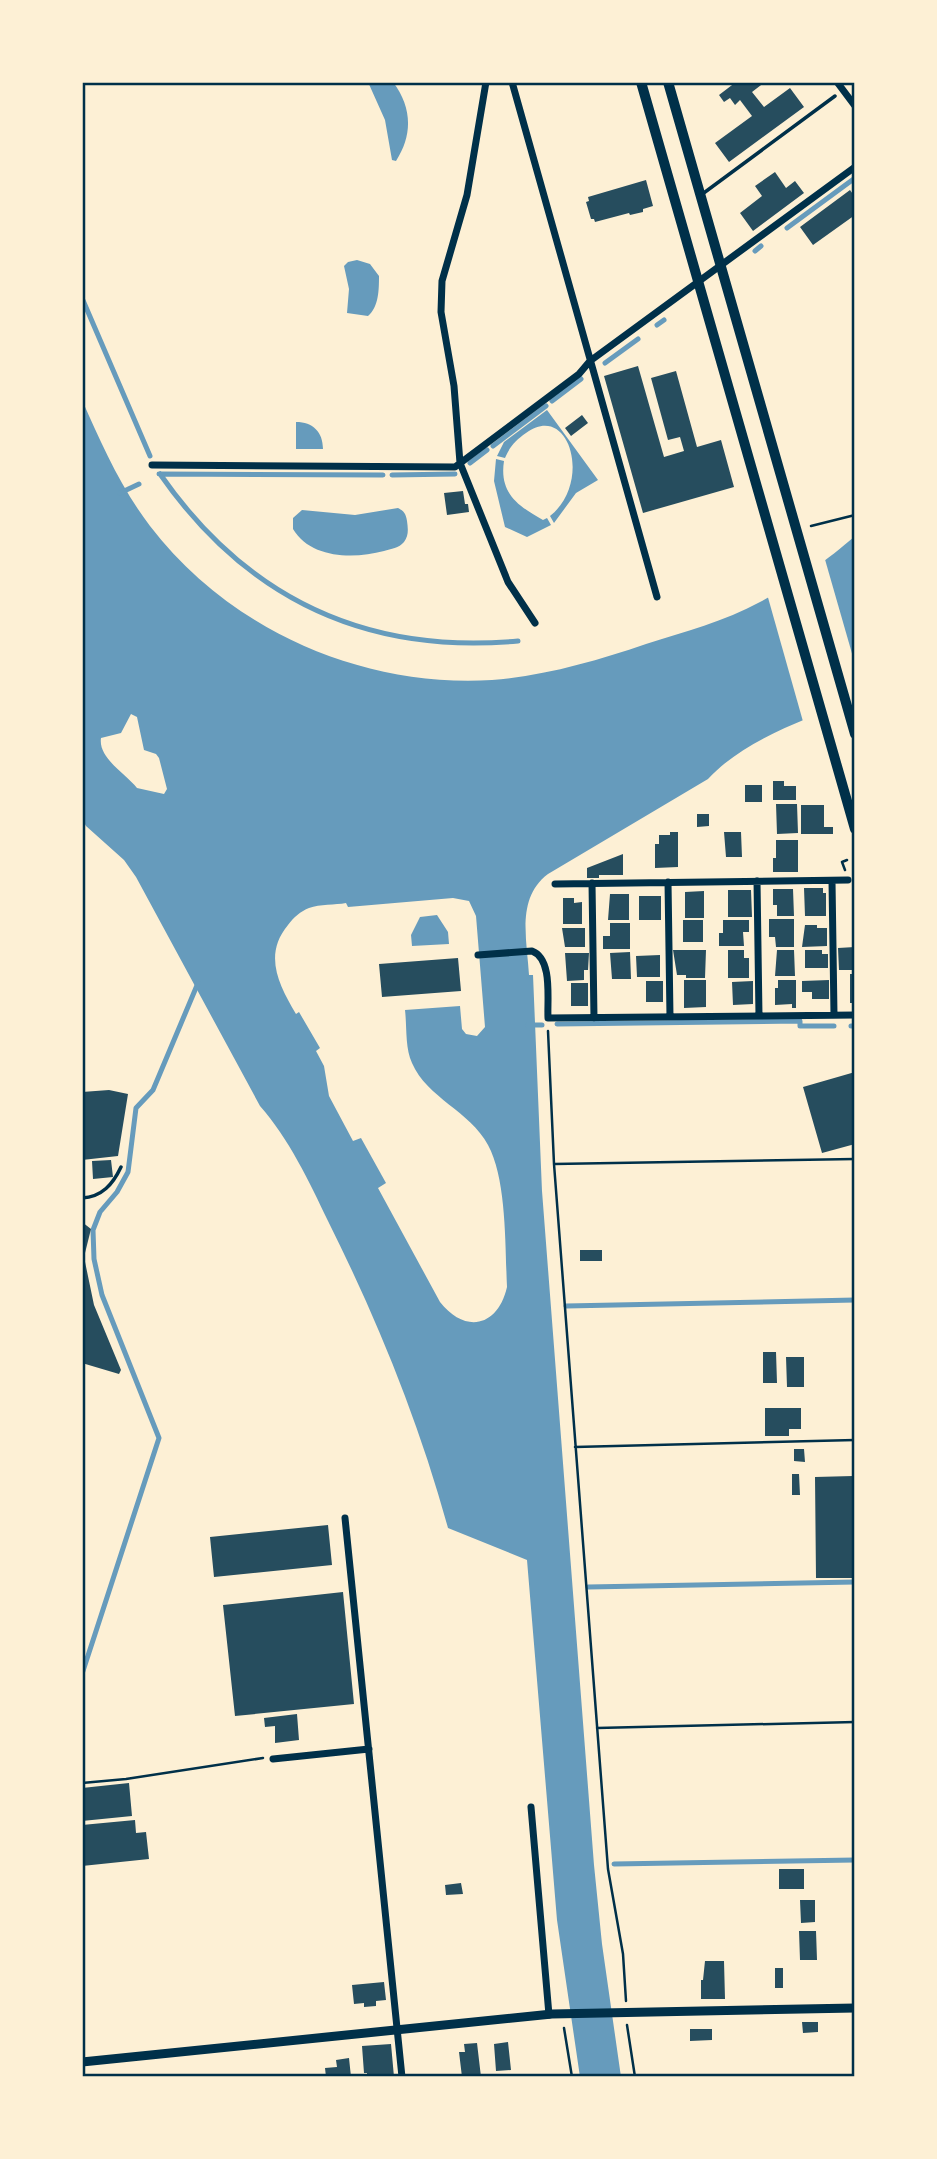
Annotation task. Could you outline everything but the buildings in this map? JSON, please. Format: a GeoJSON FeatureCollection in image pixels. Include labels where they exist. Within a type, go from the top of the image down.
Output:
{"type":"FeatureCollection","features":[{"type":"Feature","properties":{"kind":"main road"},"geometry":{"type":"LineString","coordinates":[[641,82],[855,829]]}},
{"type":"Feature","properties":{"kind":"main road"},"geometry":{"type":"LineString","coordinates":[[668,82],[855,734]]}},
{"type":"Feature","properties":{"kind":"street"},"geometry":{"type":"LineString","coordinates":[[486,82],[478,119],[470,185],[445,266],[440,296],[441,312],[454,386],[460,463],[508,582],[535,623]]}},
{"type":"Feature","properties":{"kind":"street"},"geometry":{"type":"LineString","coordinates":[[512,82],[657,597]]}},
{"type":"Feature","properties":{"kind":"street"},"geometry":{"type":"LineString","coordinates":[[837,82],[855,106]]}},
{"type":"Feature","properties":{"kind":"street"},"geometry":{"type":"LineString","coordinates":[[152,465],[455,467],[579,374],[590,361],[855,167]]}},
{"type":"Feature","properties":{"kind":"street"},"geometry":{"type":"LineString","coordinates":[[555,884],[848,880]]}},
{"type":"Feature","properties":{"kind":"street"},"geometry":{"type":"LineString","coordinates":[[757,881],[759,1016]]}},
{"type":"Feature","properties":{"kind":"street"},"geometry":{"type":"LineString","coordinates":[[832,881],[834,1015]]}},
{"type":"Feature","properties":{"kind":"street"},"geometry":{"type":"LineString","coordinates":[[592,883],[594,1018]]}},
{"type":"Feature","properties":{"kind":"street"},"geometry":{"type":"LineString","coordinates":[[668,883],[670,1017]]}},
{"type":"Feature","properties":{"kind":"street"},"geometry":{"type":"LineString","coordinates":[[478,955],[532,951],[542,958],[548,1018],[855,1015]]}},
{"type":"Feature","properties":{"kind":"street"},"geometry":{"type":"LineString","coordinates":[[345,1518],[402,2077]]}},
{"type":"Feature","properties":{"kind":"street"},"geometry":{"type":"LineString","coordinates":[[274,1759],[369,1749]]}},
{"type":"Feature","properties":{"kind":"street"},"geometry":{"type":"LineString","coordinates":[[531,1807],[548,2015]]}},
{"type":"Feature","properties":{"kind":"street"},"geometry":{"type":"LineString","coordinates":[[82,2062],[548,2015],[855,2008]]}},
{"type":"Feature","properties":{"kind":"lane"},"geometry":{"type":"LineString","coordinates":[[701,195],[835,96]]}},
{"type":"Feature","properties":{"kind":"lane"},"geometry":{"type":"LineString","coordinates":[[82,1198],[100,1194],[112,1182],[121,1167]]}},
{"type":"Feature","properties":{"kind":"path"},"geometry":{"type":"LineString","coordinates":[[811,526],[855,515]]}},
{"type":"Feature","properties":{"kind":"path"},"geometry":{"type":"LineString","coordinates":[[842,862],[847,860]]}},
{"type":"Feature","properties":{"kind":"path"},"geometry":{"type":"LineString","coordinates":[[548,1018],[554,1164],[609,1877],[623,1954],[624,2012],[635,2077]]}},
{"type":"Feature","properties":{"kind":"path"},"geometry":{"type":"LineString","coordinates":[[554,1164],[855,1159]]}},
{"type":"Feature","properties":{"kind":"path"},"geometry":{"type":"LineString","coordinates":[[575,1447],[855,1440]]}},
{"type":"Feature","properties":{"kind":"path"},"geometry":{"type":"LineString","coordinates":[[597,1728],[855,1721]]}},
{"type":"Feature","properties":{"kind":"path"},"geometry":{"type":"LineString","coordinates":[[82,1783],[126,1779],[253,1759],[274,1759]]}},
{"type":"Feature","properties":{"kind":"path"},"geometry":{"type":"LineString","coordinates":[[563,2014],[572,2077]]}},
{"type":"Feature","properties":{"kind":"water"},"geometry":{"type":"Polygon","coordinates":[[[368,82],[393,82],[404,101],[408,131],[396,161],[392,160],[385,120],[368,82]]]}},
{"type":"Feature","properties":{"kind":"water"},"geometry":{"type":"Polygon","coordinates":[[[357,260],[370,264],[379,276],[376,303],[368,316],[347,313],[349,289],[344,266],[357,260]]]}},
{"type":"Feature","properties":{"kind":"water"},"geometry":{"type":"Polygon","coordinates":[[[82,400],[112,465],[130,496],[150,526],[182,563],[219,595],[259,623],[302,645],[347,662],[395,674],[443,680],[492,680],[570,667],[608,656],[704,626],[747,609],[797,580],[855,536],[855,699],[796,723],[740,752],[708,779],[548,874],[531,895],[527,907],[526,934],[529,975],[533,975],[542,1191],[594,1865],[621,2077],[580,2077],[557,1920],[527,1560],[448,1528],[424,1449],[395,1372],[363,1295],[306,1176],[280,1132],[260,1106],[136,877],[124,860],[86,826],[82,819],[82,400]],[[131,714],[121,733],[101,738],[101,745],[113,765],[137,788],[164,794],[167,789],[159,758],[156,754],[144,750],[137,717],[131,714]],[[453,898],[348,907],[346,903],[309,908],[295,917],[280,936],[275,959],[284,992],[320,1048],[316,1051],[324,1066],[329,1096],[353,1141],[361,1138],[386,1183],[378,1188],[440,1302],[460,1319],[480,1322],[496,1311],[507,1287],[504,1214],[499,1176],[488,1145],[480,1133],[428,1086],[412,1063],[408,1051],[405,1010],[460,1006],[462,1029],[466,1034],[477,1036],[485,1027],[476,916],[469,901],[453,898]]]}},
{"type":"Feature","properties":{"kind":"water"},"geometry":{"type":"Polygon","coordinates":[[[547,410],[598,480],[576,493],[554,523],[550,516],[563,501],[573,466],[564,436],[554,428],[541,426],[519,438],[505,458],[497,456],[504,442],[547,410]]]}},
{"type":"Feature","properties":{"kind":"water"},"geometry":{"type":"Polygon","coordinates":[[[296,422],[316,429],[323,449],[296,449],[296,422]]]}},
{"type":"Feature","properties":{"kind":"water"},"geometry":{"type":"Polygon","coordinates":[[[496,459],[504,461],[504,482],[512,497],[534,515],[543,520],[547,518],[551,525],[527,537],[505,527],[494,481],[496,459]]]}},
{"type":"Feature","properties":{"kind":"water"},"geometry":{"type":"Polygon","coordinates":[[[398,508],[407,519],[406,540],[397,547],[372,554],[347,555],[322,551],[301,539],[293,529],[293,518],[302,510],[355,515],[398,508]]]}},
{"type":"Feature","properties":{"kind":"water"},"geometry":{"type":"Polygon","coordinates":[[[437,915],[448,932],[449,944],[412,946],[411,935],[420,917],[437,915]]]}},
{"type":"Feature","properties":{"kind":"pier"},"geometry":{"type":"Polygon","coordinates":[[[824,556],[855,664],[855,702],[804,725],[767,594],[824,556]]]}},
{"type":"Feature","properties":{"kind":"waterway"},"geometry":{"type":"LineString","coordinates":[[787,228],[855,178]]}},
{"type":"Feature","properties":{"kind":"waterway"},"geometry":{"type":"LineString","coordinates":[[755,251],[761,246]]}},
{"type":"Feature","properties":{"kind":"waterway"},"geometry":{"type":"LineString","coordinates":[[82,298],[150,456]]}},
{"type":"Feature","properties":{"kind":"waterway"},"geometry":{"type":"LineString","coordinates":[[657,325],[664,320]]}},
{"type":"Feature","properties":{"kind":"waterway"},"geometry":{"type":"LineString","coordinates":[[605,363],[638,339]]}},
{"type":"Feature","properties":{"kind":"waterway"},"geometry":{"type":"LineString","coordinates":[[552,401],[581,379]]}},
{"type":"Feature","properties":{"kind":"waterway"},"geometry":{"type":"LineString","coordinates":[[493,446],[546,406]]}},
{"type":"Feature","properties":{"kind":"waterway"},"geometry":{"type":"LineString","coordinates":[[470,463],[487,450]]}},
{"type":"Feature","properties":{"kind":"waterway"},"geometry":{"type":"LineString","coordinates":[[159,474],[383,475]]}},
{"type":"Feature","properties":{"kind":"waterway"},"geometry":{"type":"LineString","coordinates":[[160,474],[194,518],[231,555],[271,585],[315,610],[361,627],[410,638],[463,643],[518,641]]}},
{"type":"Feature","properties":{"kind":"waterway"},"geometry":{"type":"LineString","coordinates":[[392,475],[455,474]]}},
{"type":"Feature","properties":{"kind":"waterway"},"geometry":{"type":"LineString","coordinates":[[120,493],[139,484]]}},
{"type":"Feature","properties":{"kind":"waterway"},"geometry":{"type":"LineString","coordinates":[[82,1674],[159,1438],[102,1295],[94,1259],[93,1230],[100,1212],[117,1192],[128,1172],[136,1108],[153,1090],[198,983]]}},
{"type":"Feature","properties":{"kind":"waterway"},"geometry":{"type":"LineString","coordinates":[[557,1024],[800,1021],[800,1026],[834,1026]]}},
{"type":"Feature","properties":{"kind":"waterway"},"geometry":{"type":"LineString","coordinates":[[528,1025],[542,1025]]}},
{"type":"Feature","properties":{"kind":"waterway"},"geometry":{"type":"LineString","coordinates":[[566,1306],[855,1300]]}},
{"type":"Feature","properties":{"kind":"waterway"},"geometry":{"type":"LineString","coordinates":[[588,1587],[855,1582]]}},
{"type":"Feature","properties":{"kind":"waterway"},"geometry":{"type":"LineString","coordinates":[[614,1864],[855,1860]]}}]}
